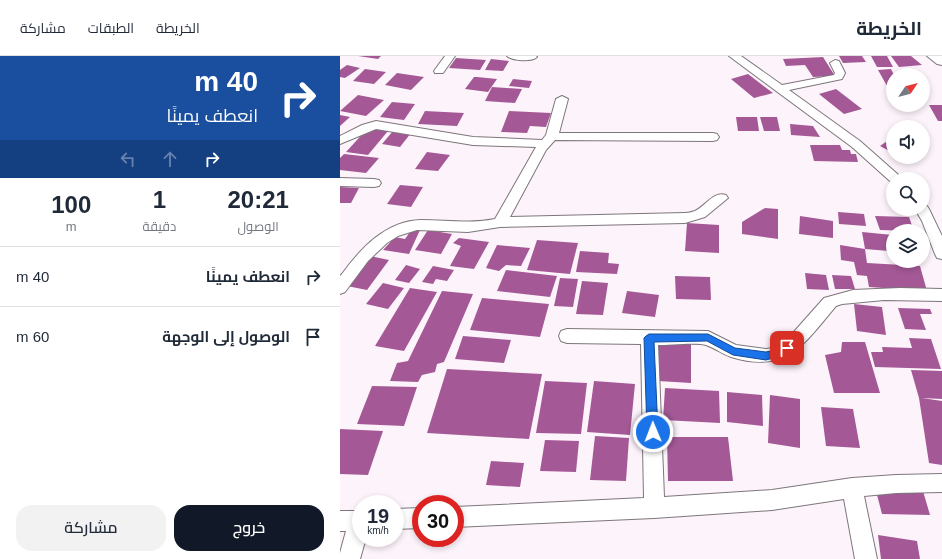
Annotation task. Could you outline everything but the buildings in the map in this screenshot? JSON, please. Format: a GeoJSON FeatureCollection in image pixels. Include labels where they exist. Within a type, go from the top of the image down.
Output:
{"type":"FeatureCollection","features":[{"type":"Feature","properties":{"kind":"main road"},"geometry":{"type":"LineString","coordinates":[[934,56],[942,61]]}},
{"type":"Feature","properties":{"kind":"street"},"geometry":{"type":"LineString","coordinates":[[439,72],[450,56]]}},
{"type":"Feature","properties":{"kind":"street"},"geometry":{"type":"LineString","coordinates":[[512,56],[532,57]]}},
{"type":"Feature","properties":{"kind":"street"},"geometry":{"type":"LineString","coordinates":[[734,56],[856,144],[888,172]]}},
{"type":"Feature","properties":{"kind":"street"},"geometry":{"type":"LineString","coordinates":[[780,88],[838,77],[840,73],[835,63]]}},
{"type":"Feature","properties":{"kind":"street"},"geometry":{"type":"LineString","coordinates":[[500,222],[531,165],[549,140],[562,100]]}},
{"type":"Feature","properties":{"kind":"street"},"geometry":{"type":"LineString","coordinates":[[340,140],[350,137],[364,128],[376,125],[473,141],[549,140],[593,137],[713,137]]}},
{"type":"Feature","properties":{"kind":"street"},"geometry":{"type":"LineString","coordinates":[[340,182],[374,183]]}},
{"type":"Feature","properties":{"kind":"street"},"geometry":{"type":"LineString","coordinates":[[340,288],[368,251],[388,235],[401,229],[418,225],[459,227],[484,226],[500,222],[685,218],[700,214],[721,198]]}},
{"type":"Feature","properties":{"kind":"street"},"geometry":{"type":"LineString","coordinates":[[926,216],[942,254]]}},
{"type":"Feature","properties":{"kind":"street"},"geometry":{"type":"LineString","coordinates":[[567,336],[708,338],[733,351],[766,356],[777,354],[787,348],[798,339],[830,302],[837,298],[867,295],[942,295]]}},
{"type":"Feature","properties":{"kind":"street"},"geometry":{"type":"LineString","coordinates":[[649,338],[652,387],[654,508]]}},
{"type":"Feature","properties":{"kind":"street"},"geometry":{"type":"LineString","coordinates":[[464,517],[654,508],[772,500],[852,488],[896,484],[942,483]]}},
{"type":"Feature","properties":{"kind":"street"},"geometry":{"type":"LineString","coordinates":[[852,488],[866,559]]}},
{"type":"Feature","properties":{"kind":"street"},"geometry":{"type":"LineString","coordinates":[[349,559],[352,536]]}},
{"type":"Feature","properties":{"kind":"route"},"geometry":{"type":"LineString","coordinates":[[653,432],[649,338],[711,338],[733,351],[766,356],[777,354],[787,348]]}}]}
